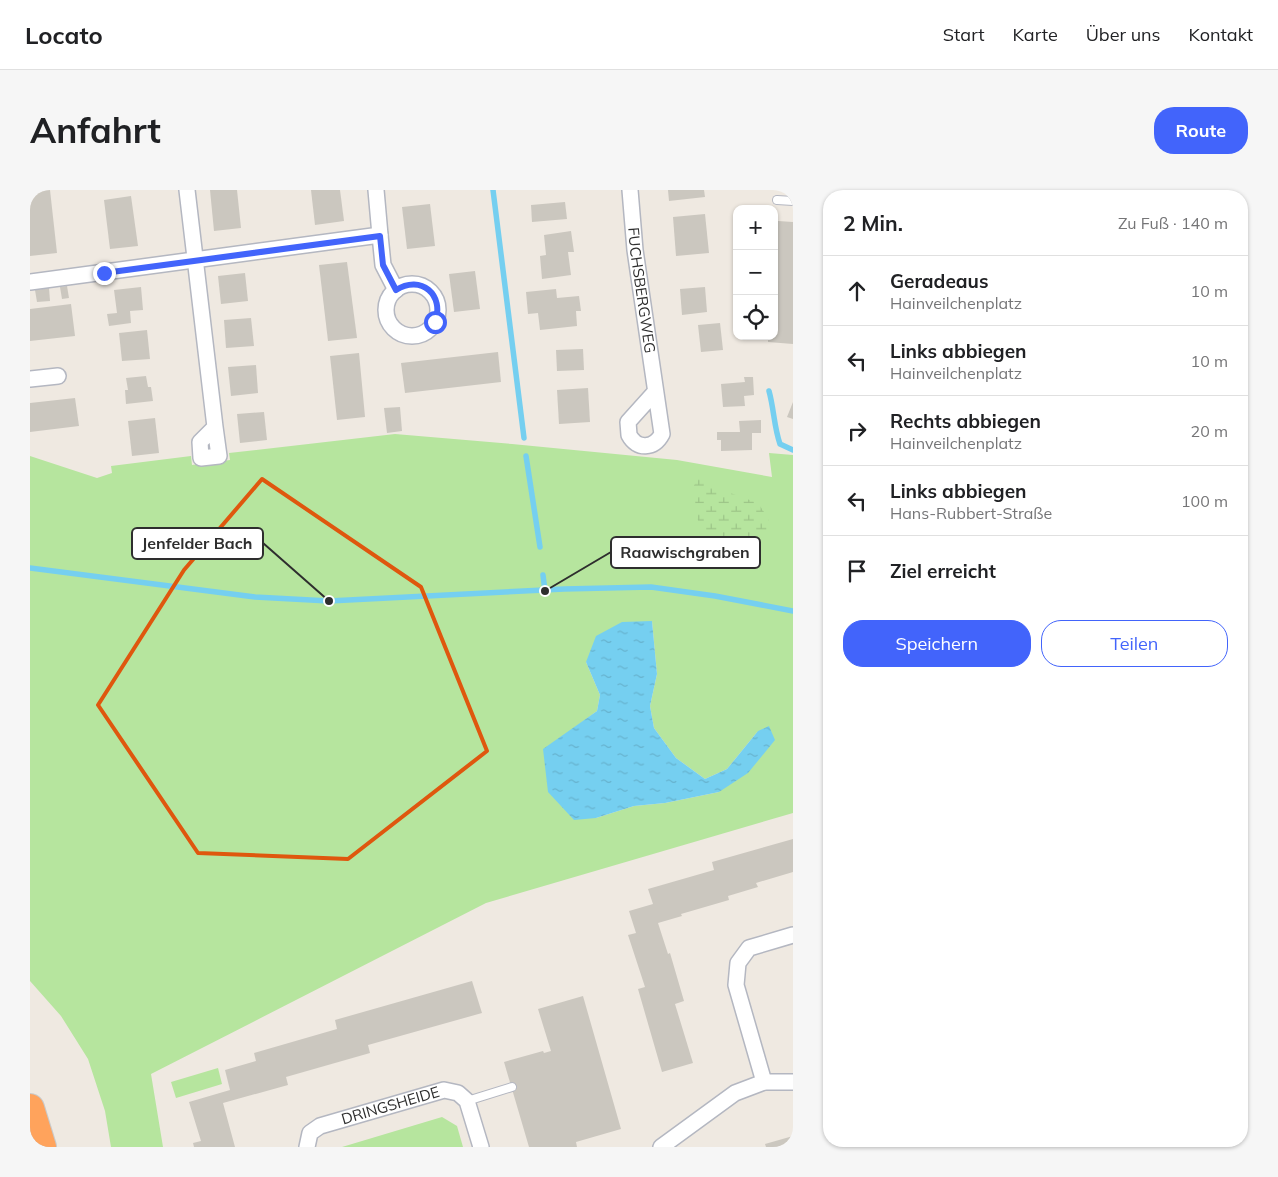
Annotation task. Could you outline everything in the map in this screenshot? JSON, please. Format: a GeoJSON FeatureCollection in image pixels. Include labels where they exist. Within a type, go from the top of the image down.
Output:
{"type":"FeatureCollection","features":[{"type":"Feature","properties":{"kind":"highway"},"geometry":{"type":"LineString","coordinates":[[30,1108],[42,1147]]}},
{"type":"Feature","properties":{"kind":"street"},"geometry":{"type":"LineString","coordinates":[[187,190],[216,427]]}},
{"type":"Feature","properties":{"kind":"street"},"geometry":{"type":"LineString","coordinates":[[376,190],[383,265],[396,290]]}},
{"type":"Feature","properties":{"kind":"street","name":"FUCHSBERGWEG"},"geometry":{"type":"LineString","coordinates":[[630,190],[635,250],[655,392]]}},
{"type":"Feature","properties":{"kind":"street"},"geometry":{"type":"LineString","coordinates":[[30,282],[380,236]]}},
{"type":"Feature","properties":{"kind":"street"},"geometry":{"type":"LineString","coordinates":[[30,379],[58,376]]}},
{"type":"Feature","properties":{"kind":"street"},"geometry":{"type":"LineString","coordinates":[[764,1082],[736,985],[738,963],[750,948],[793,934]]}},
{"type":"Feature","properties":{"kind":"street"},"geometry":{"type":"LineString","coordinates":[[661,1147],[735,1093],[764,1082],[793,1082]]}},
{"type":"Feature","properties":{"kind":"street","name":"DRINGSHEIDE"},"geometry":{"type":"LineString","coordinates":[[307,1147],[310,1133],[320,1126],[444,1090],[458,1093],[467,1101]]}},
{"type":"Feature","properties":{"kind":"street"},"geometry":{"type":"LineString","coordinates":[[467,1101],[481,1147]]}},
{"type":"Feature","properties":{"kind":"lane"},"geometry":{"type":"LineString","coordinates":[[777,200],[793,201]]}},
{"type":"Feature","properties":{"kind":"lane"},"geometry":{"type":"LineString","coordinates":[[467,1101],[512,1087]]}},
{"type":"Feature","properties":{"kind":"highlighted area"},"geometry":{"type":"Polygon","coordinates":[[[262,479],[421,587],[487,751],[348,859],[198,853],[98,705],[184,570],[262,479]]]}},
{"type":"Feature","properties":{"kind":"green space"},"geometry":{"type":"Polygon","coordinates":[[[395,434],[677,460],[772,477],[769,453],[793,455],[793,813],[486,903],[151,1074],[163,1147],[111,1147],[105,1111],[88,1059],[61,1016],[30,981],[30,456],[97,478],[112,473],[111,466],[191,456],[192,465],[230,460],[229,453],[395,434]],[[652,621],[586,662],[600,695],[597,711],[574,728],[596,818],[634,806],[665,803],[719,792],[758,731],[727,769],[705,779],[676,758],[654,728],[650,706],[657,674],[652,621]]]}},
{"type":"Feature","properties":{"kind":"green space"},"geometry":{"type":"Polygon","coordinates":[[[705,478],[711,486],[758,503],[768,518],[773,532],[763,539],[732,535],[710,545],[701,541],[693,487],[698,479],[705,478]]]}},
{"type":"Feature","properties":{"kind":"green space"},"geometry":{"type":"Polygon","coordinates":[[[218,1068],[222,1084],[176,1098],[171,1082],[218,1068]]]}},
{"type":"Feature","properties":{"kind":"green space"},"geometry":{"type":"Polygon","coordinates":[[[442,1117],[457,1126],[463,1147],[342,1147],[442,1117]]]}},
{"type":"Feature","properties":{"kind":"water"},"geometry":{"type":"Polygon","coordinates":[[[652,621],[657,674],[650,706],[654,728],[676,758],[705,779],[727,769],[758,731],[769,726],[775,740],[748,773],[719,792],[665,803],[634,806],[596,818],[574,820],[548,792],[543,749],[597,711],[600,695],[586,662],[596,636],[622,622],[652,621]]]}},
{"type":"Feature","properties":{"kind":"building"},"geometry":{"type":"Polygon","coordinates":[[[30,190],[50,190],[57,253],[30,256],[30,190]]]}},
{"type":"Feature","properties":{"kind":"building"},"geometry":{"type":"Polygon","coordinates":[[[210,190],[237,190],[241,228],[214,231],[210,190]]]}},
{"type":"Feature","properties":{"kind":"building"},"geometry":{"type":"Polygon","coordinates":[[[311,190],[340,190],[344,221],[315,225],[311,190]]]}},
{"type":"Feature","properties":{"kind":"building"},"geometry":{"type":"Polygon","coordinates":[[[668,190],[704,190],[705,197],[669,201],[668,190]]]}},
{"type":"Feature","properties":{"kind":"building"},"geometry":{"type":"Polygon","coordinates":[[[131,196],[138,246],[110,249],[104,200],[131,196]]]}},
{"type":"Feature","properties":{"kind":"building"},"geometry":{"type":"Polygon","coordinates":[[[565,202],[567,219],[532,222],[531,205],[565,202]]]}},
{"type":"Feature","properties":{"kind":"building"},"geometry":{"type":"Polygon","coordinates":[[[430,204],[435,246],[407,249],[402,207],[430,204]]]}},
{"type":"Feature","properties":{"kind":"building"},"geometry":{"type":"Polygon","coordinates":[[[705,214],[709,253],[676,256],[673,217],[705,214]]]}},
{"type":"Feature","properties":{"kind":"building"},"geometry":{"type":"Polygon","coordinates":[[[778,221],[793,222],[793,344],[768,342],[768,340],[778,340],[778,221]]]}},
{"type":"Feature","properties":{"kind":"building"},"geometry":{"type":"Polygon","coordinates":[[[571,231],[574,252],[568,252],[571,275],[542,279],[540,256],[546,255],[544,235],[571,231]]]}},
{"type":"Feature","properties":{"kind":"building"},"geometry":{"type":"Polygon","coordinates":[[[347,262],[357,338],[328,341],[319,265],[347,262]]]}},
{"type":"Feature","properties":{"kind":"building"},"geometry":{"type":"Polygon","coordinates":[[[475,271],[480,309],[454,312],[449,274],[475,271]]]}},
{"type":"Feature","properties":{"kind":"building"},"geometry":{"type":"Polygon","coordinates":[[[245,273],[248,301],[221,304],[218,276],[245,273]]]}},
{"type":"Feature","properties":{"kind":"building"},"geometry":{"type":"Polygon","coordinates":[[[67,286],[69,298],[62,299],[60,287],[67,286]]]}},
{"type":"Feature","properties":{"kind":"building"},"geometry":{"type":"Polygon","coordinates":[[[141,287],[143,310],[130,311],[131,323],[109,326],[107,314],[117,313],[114,290],[141,287]]]}},
{"type":"Feature","properties":{"kind":"building"},"geometry":{"type":"Polygon","coordinates":[[[705,287],[707,312],[682,315],[680,289],[705,287]]]}},
{"type":"Feature","properties":{"kind":"building"},"geometry":{"type":"Polygon","coordinates":[[[49,288],[50,301],[37,302],[35,290],[49,288]]]}},
{"type":"Feature","properties":{"kind":"building"},"geometry":{"type":"Polygon","coordinates":[[[556,289],[557,298],[579,296],[581,311],[576,311],[577,326],[540,330],[538,313],[528,314],[526,292],[556,289]]]}},
{"type":"Feature","properties":{"kind":"building"},"geometry":{"type":"Polygon","coordinates":[[[71,304],[75,336],[30,341],[30,309],[71,304]]]}},
{"type":"Feature","properties":{"kind":"building"},"geometry":{"type":"Polygon","coordinates":[[[251,318],[254,346],[226,348],[224,320],[251,318]]]}},
{"type":"Feature","properties":{"kind":"building"},"geometry":{"type":"Polygon","coordinates":[[[720,323],[723,350],[701,352],[698,325],[720,323]]]}},
{"type":"Feature","properties":{"kind":"building"},"geometry":{"type":"Polygon","coordinates":[[[147,330],[150,359],[122,361],[119,333],[147,330]]]}},
{"type":"Feature","properties":{"kind":"building"},"geometry":{"type":"Polygon","coordinates":[[[583,349],[584,370],[557,371],[556,350],[583,349]]]}},
{"type":"Feature","properties":{"kind":"building"},"geometry":{"type":"Polygon","coordinates":[[[498,352],[501,382],[405,393],[401,363],[498,352]]]}},
{"type":"Feature","properties":{"kind":"building"},"geometry":{"type":"Polygon","coordinates":[[[359,353],[365,417],[337,420],[330,356],[359,353]]]}},
{"type":"Feature","properties":{"kind":"building"},"geometry":{"type":"Polygon","coordinates":[[[256,365],[258,393],[231,396],[228,367],[256,365]]]}},
{"type":"Feature","properties":{"kind":"building"},"geometry":{"type":"Polygon","coordinates":[[[146,376],[148,387],[151,387],[153,401],[126,404],[125,390],[128,390],[126,378],[146,376]]]}},
{"type":"Feature","properties":{"kind":"building"},"geometry":{"type":"Polygon","coordinates":[[[744,377],[753,377],[754,395],[744,396],[745,406],[723,407],[721,384],[745,382],[744,377]]]}},
{"type":"Feature","properties":{"kind":"building"},"geometry":{"type":"Polygon","coordinates":[[[588,388],[590,422],[559,424],[557,390],[588,388]]]}},
{"type":"Feature","properties":{"kind":"building"},"geometry":{"type":"Polygon","coordinates":[[[75,398],[79,426],[30,432],[30,403],[75,398]]]}},
{"type":"Feature","properties":{"kind":"building"},"geometry":{"type":"Polygon","coordinates":[[[793,402],[793,419],[787,417],[793,402]]]}},
{"type":"Feature","properties":{"kind":"building"},"geometry":{"type":"Polygon","coordinates":[[[400,407],[402,431],[387,433],[384,408],[400,407]]]}},
{"type":"Feature","properties":{"kind":"building"},"geometry":{"type":"Polygon","coordinates":[[[264,412],[267,440],[240,443],[237,414],[264,412]]]}},
{"type":"Feature","properties":{"kind":"building"},"geometry":{"type":"Polygon","coordinates":[[[155,418],[159,453],[132,456],[128,421],[155,418]]]}},
{"type":"Feature","properties":{"kind":"building"},"geometry":{"type":"Polygon","coordinates":[[[761,420],[761,433],[752,433],[752,450],[721,451],[721,440],[717,440],[717,432],[740,432],[739,421],[761,420]]]}},
{"type":"Feature","properties":{"kind":"building"},"geometry":{"type":"Polygon","coordinates":[[[793,839],[793,872],[756,883],[758,887],[728,896],[729,900],[658,923],[668,954],[670,953],[684,1001],[675,1004],[693,1063],[662,1072],[638,989],[645,987],[628,935],[636,933],[629,911],[653,904],[648,889],[714,870],[712,862],[793,839]]]}},
{"type":"Feature","properties":{"kind":"building"},"geometry":{"type":"Polygon","coordinates":[[[472,981],[482,1013],[368,1045],[370,1053],[286,1077],[288,1085],[223,1103],[235,1147],[194,1147],[193,1143],[201,1141],[189,1102],[230,1090],[225,1070],[256,1061],[254,1053],[337,1029],[335,1020],[472,981]]]}},
{"type":"Feature","properties":{"kind":"building"},"geometry":{"type":"Polygon","coordinates":[[[583,996],[621,1129],[576,1142],[577,1147],[529,1147],[504,1062],[543,1051],[544,1053],[551,1051],[538,1009],[583,996]]]}},
{"type":"Feature","properties":{"kind":"building"},"geometry":{"type":"Polygon","coordinates":[[[793,1136],[793,1147],[766,1147],[765,1144],[793,1136]]]}},
{"type":"Feature","properties":{"kind":"waterway"},"geometry":{"type":"LineString","coordinates":[[493,190],[524,438]]}},
{"type":"Feature","properties":{"kind":"waterway"},"geometry":{"type":"LineString","coordinates":[[769,391],[780,444],[793,450]]}},
{"type":"Feature","properties":{"kind":"waterway"},"geometry":{"type":"LineString","coordinates":[[526,456],[540,547]]}},
{"type":"Feature","properties":{"kind":"waterway"},"geometry":{"type":"LineString","coordinates":[[30,568],[255,597],[329,601],[564,589],[651,587],[715,596],[793,611]]}},
{"type":"Feature","properties":{"kind":"waterway"},"geometry":{"type":"LineString","coordinates":[[543,575],[545,591]]}},
{"type":"Feature","properties":{"kind":"place","name":"Raawischgraben"},"geometry":{"type":"Point","coordinates":[545,591]}},
{"type":"Feature","properties":{"kind":"place","name":"Jenfelder Bach"},"geometry":{"type":"Point","coordinates":[329,601]}},
{"type":"Feature","properties":{"kind":"route"},"geometry":{"type":"LineString","coordinates":[[104,273],[380,236],[383,265],[396,290],[411,284],[426,288],[432,293],[438,307],[438,315],[435,322]]}}]}
